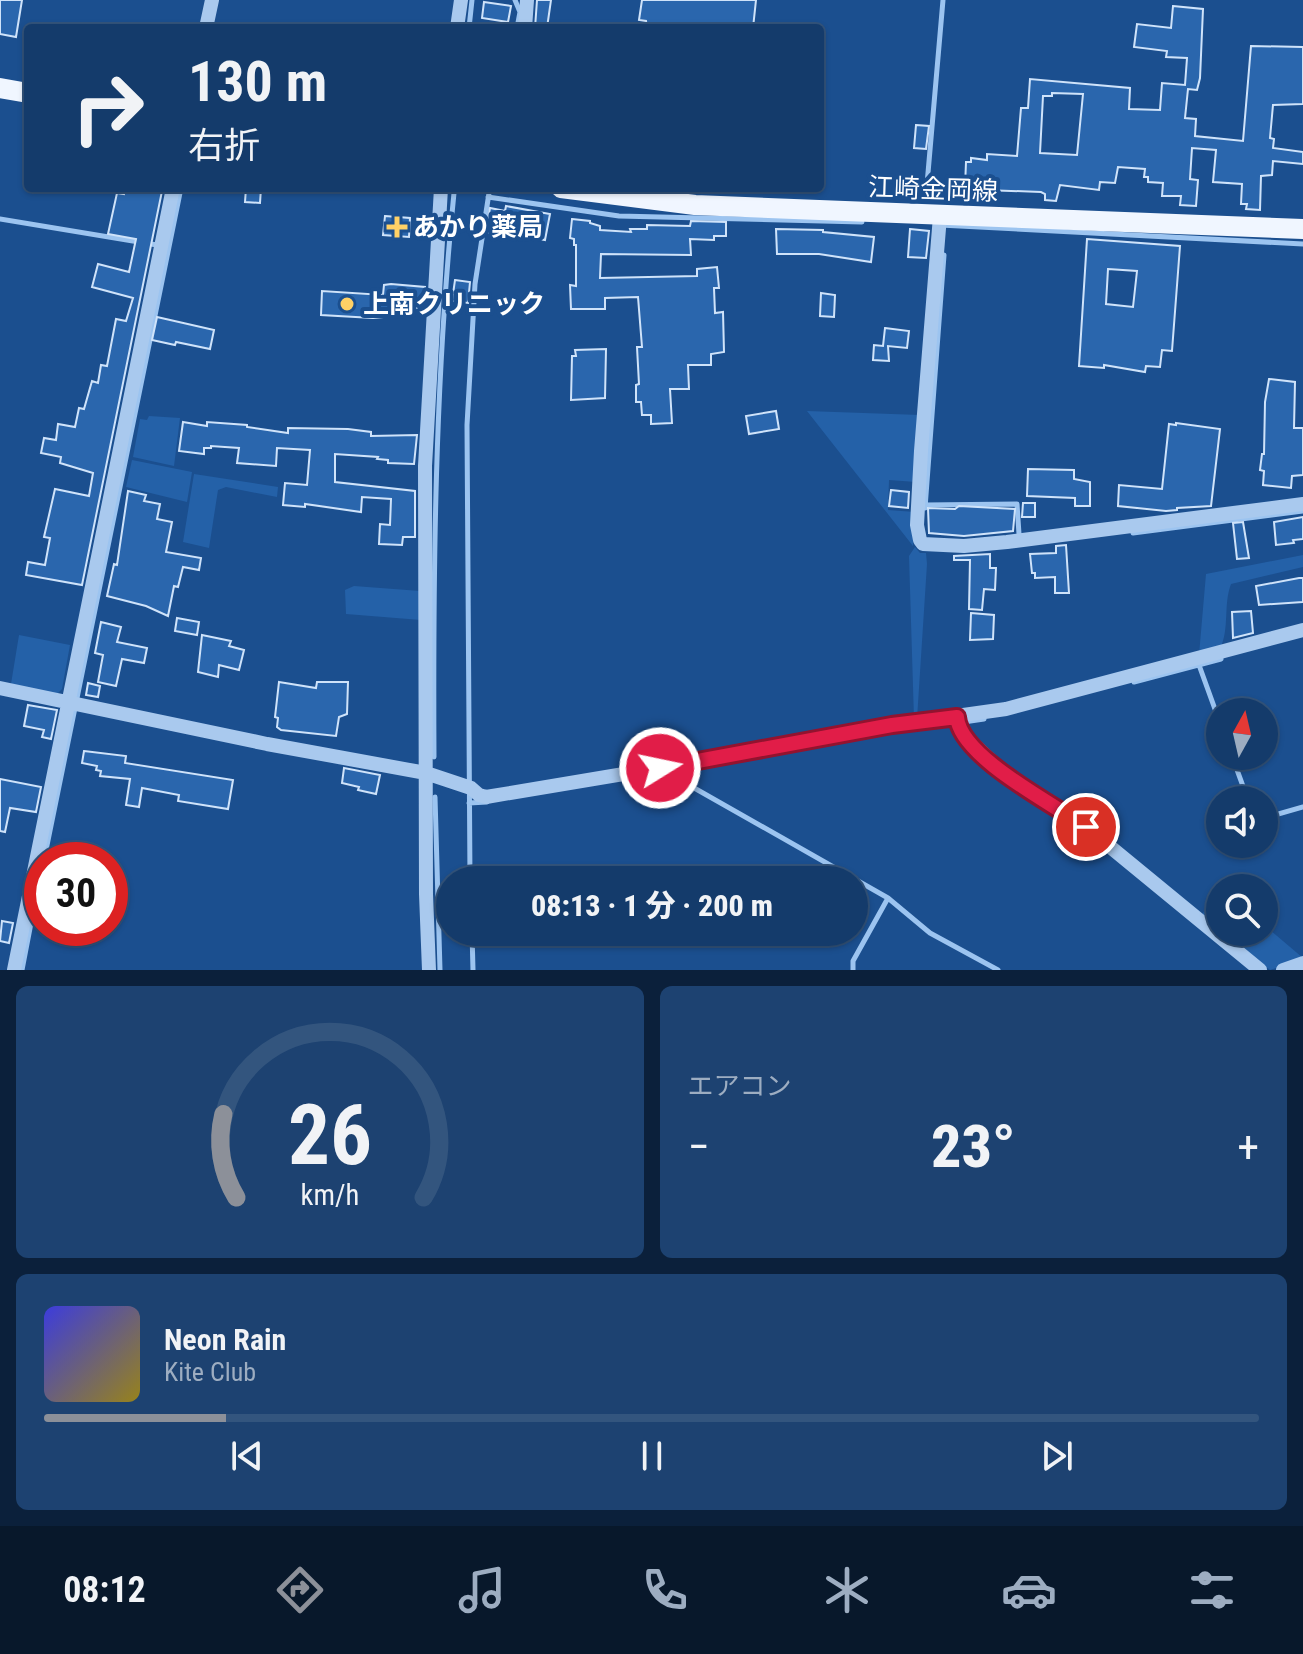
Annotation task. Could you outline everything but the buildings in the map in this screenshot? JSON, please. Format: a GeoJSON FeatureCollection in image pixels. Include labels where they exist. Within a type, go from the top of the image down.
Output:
{"type":"FeatureCollection","features":[{"type":"Feature","properties":{"kind":"main road"},"geometry":{"type":"LineString","coordinates":[[0,88],[24,92]]}},
{"type":"Feature","properties":{"kind":"main road","name":"江崎金岡線"},"geometry":{"type":"LineString","coordinates":[[593,192],[695,205],[939,222],[1303,229]]}},
{"type":"Feature","properties":{"kind":"street"},"geometry":{"type":"LineString","coordinates":[[207,24],[212,0]]}},
{"type":"Feature","properties":{"kind":"street"},"geometry":{"type":"LineString","coordinates":[[458,24],[461,0]]}},
{"type":"Feature","properties":{"kind":"street"},"geometry":{"type":"LineString","coordinates":[[525,24],[527,0]]}},
{"type":"Feature","properties":{"kind":"street"},"geometry":{"type":"LineString","coordinates":[[14,970],[73,702],[172,192]]}},
{"type":"Feature","properties":{"kind":"street"},"geometry":{"type":"LineString","coordinates":[[429,970],[425,466],[441,192]]}},
{"type":"Feature","properties":{"kind":"street"},"geometry":{"type":"LineString","coordinates":[[939,222],[917,525],[923,544],[964,546],[1007,542],[1303,504]]}},
{"type":"Feature","properties":{"kind":"street"},"geometry":{"type":"LineString","coordinates":[[0,688],[267,744],[426,773],[486,797],[892,725],[958,722],[1303,630]]}},
{"type":"Feature","properties":{"kind":"street"},"geometry":{"type":"LineString","coordinates":[[958,722],[992,763],[1020,786],[1086,827],[1260,970]]}},
{"type":"Feature","properties":{"kind":"street"},"geometry":{"type":"LineString","coordinates":[[1283,970],[1303,963]]}},
{"type":"Feature","properties":{"kind":"shaded area"},"geometry":{"type":"Polygon","coordinates":[[[807,411],[920,415],[916,482],[889,480],[888,510],[915,512],[913,546],[807,411]]]}},
{"type":"Feature","properties":{"kind":"shaded area"},"geometry":{"type":"Polygon","coordinates":[[[149,416],[180,418],[174,466],[133,457],[140,419],[147,420],[149,416]]]}},
{"type":"Feature","properties":{"kind":"shaded area"},"geometry":{"type":"Polygon","coordinates":[[[132,460],[192,472],[187,502],[126,487],[132,460]]]}},
{"type":"Feature","properties":{"kind":"shaded area"},"geometry":{"type":"Polygon","coordinates":[[[194,474],[278,487],[277,497],[226,487],[218,490],[209,548],[183,542],[194,474]]]}},
{"type":"Feature","properties":{"kind":"shaded area"},"geometry":{"type":"Polygon","coordinates":[[[915,547],[920,553],[926,553],[927,564],[917,719],[914,719],[909,556],[915,547]]]}},
{"type":"Feature","properties":{"kind":"shaded area"},"geometry":{"type":"Polygon","coordinates":[[[1303,555],[1303,567],[1231,584],[1220,649],[1199,655],[1206,574],[1303,555]]]}},
{"type":"Feature","properties":{"kind":"shaded area"},"geometry":{"type":"Polygon","coordinates":[[[354,586],[420,591],[421,620],[346,614],[345,590],[354,586]]]}},
{"type":"Feature","properties":{"kind":"shaded area"},"geometry":{"type":"Polygon","coordinates":[[[19,635],[70,645],[62,689],[57,694],[11,684],[19,635]]]}},
{"type":"Feature","properties":{"kind":"shaded area"},"geometry":{"type":"Polygon","coordinates":[[[1278,937],[1303,958],[1270,970],[1241,946],[1278,946],[1278,937]]]}},
{"type":"Feature","properties":{"kind":"waterway"},"geometry":{"type":"LineString","coordinates":[[469,24],[472,0]]}},
{"type":"Feature","properties":{"kind":"waterway"},"geometry":{"type":"LineString","coordinates":[[515,0],[520,12],[518,24]]}},
{"type":"Feature","properties":{"kind":"waterway"},"geometry":{"type":"LineString","coordinates":[[926,196],[943,0]]}},
{"type":"Feature","properties":{"kind":"waterway"},"geometry":{"type":"LineString","coordinates":[[48,842],[180,192]]}},
{"type":"Feature","properties":{"kind":"waterway"},"geometry":{"type":"LineString","coordinates":[[434,757],[436,475],[454,193]]}},
{"type":"Feature","properties":{"kind":"waterway"},"geometry":{"type":"LineString","coordinates":[[470,866],[467,425],[475,284],[489,193]]}},
{"type":"Feature","properties":{"kind":"waterway"},"geometry":{"type":"LineString","coordinates":[[488,197],[619,216],[862,222]]}},
{"type":"Feature","properties":{"kind":"waterway"},"geometry":{"type":"LineString","coordinates":[[0,219],[157,245]]}},
{"type":"Feature","properties":{"kind":"waterway"},"geometry":{"type":"LineString","coordinates":[[940,225],[1303,244]]}},
{"type":"Feature","properties":{"kind":"waterway"},"geometry":{"type":"LineString","coordinates":[[925,508],[944,255]]}},
{"type":"Feature","properties":{"kind":"waterway"},"geometry":{"type":"LineString","coordinates":[[925,505],[1017,504],[1019,534]]}},
{"type":"Feature","properties":{"kind":"waterway"},"geometry":{"type":"LineString","coordinates":[[1133,533],[1303,511]]}},
{"type":"Feature","properties":{"kind":"waterway"},"geometry":{"type":"LineString","coordinates":[[1134,682],[1221,659]]}},
{"type":"Feature","properties":{"kind":"waterway"},"geometry":{"type":"LineString","coordinates":[[1199,665],[1211,698]]}},
{"type":"Feature","properties":{"kind":"waterway"},"geometry":{"type":"LineString","coordinates":[[943,725],[984,719]]}},
{"type":"Feature","properties":{"kind":"waterway"},"geometry":{"type":"LineString","coordinates":[[1237,770],[1243,786]]}},
{"type":"Feature","properties":{"kind":"waterway"},"geometry":{"type":"LineString","coordinates":[[666,772],[888,898],[853,961],[853,970]]}},
{"type":"Feature","properties":{"kind":"waterway"},"geometry":{"type":"LineString","coordinates":[[435,797],[440,970]]}},
{"type":"Feature","properties":{"kind":"waterway"},"geometry":{"type":"LineString","coordinates":[[469,803],[487,802]]}},
{"type":"Feature","properties":{"kind":"waterway"},"geometry":{"type":"LineString","coordinates":[[1278,814],[1303,807]]}},
{"type":"Feature","properties":{"kind":"waterway"},"geometry":{"type":"LineString","coordinates":[[888,898],[930,933],[998,970]]}},
{"type":"Feature","properties":{"kind":"waterway"},"geometry":{"type":"LineString","coordinates":[[22,970],[27,946]]}},
{"type":"Feature","properties":{"kind":"waterway"},"geometry":{"type":"LineString","coordinates":[[472,946],[473,970]]}},
{"type":"Feature","properties":{"kind":"place","name":"あかり薬局"},"geometry":{"type":"Point","coordinates":[397,227]}},
{"type":"Feature","properties":{"kind":"place","name":"上南クリニック"},"geometry":{"type":"Point","coordinates":[347,304]}},
{"type":"Feature","properties":{"kind":"route"},"geometry":{"type":"LineString","coordinates":[[660,768],[892,725],[957,717],[958,727],[992,763],[1020,786],[1086,827]]}}]}
